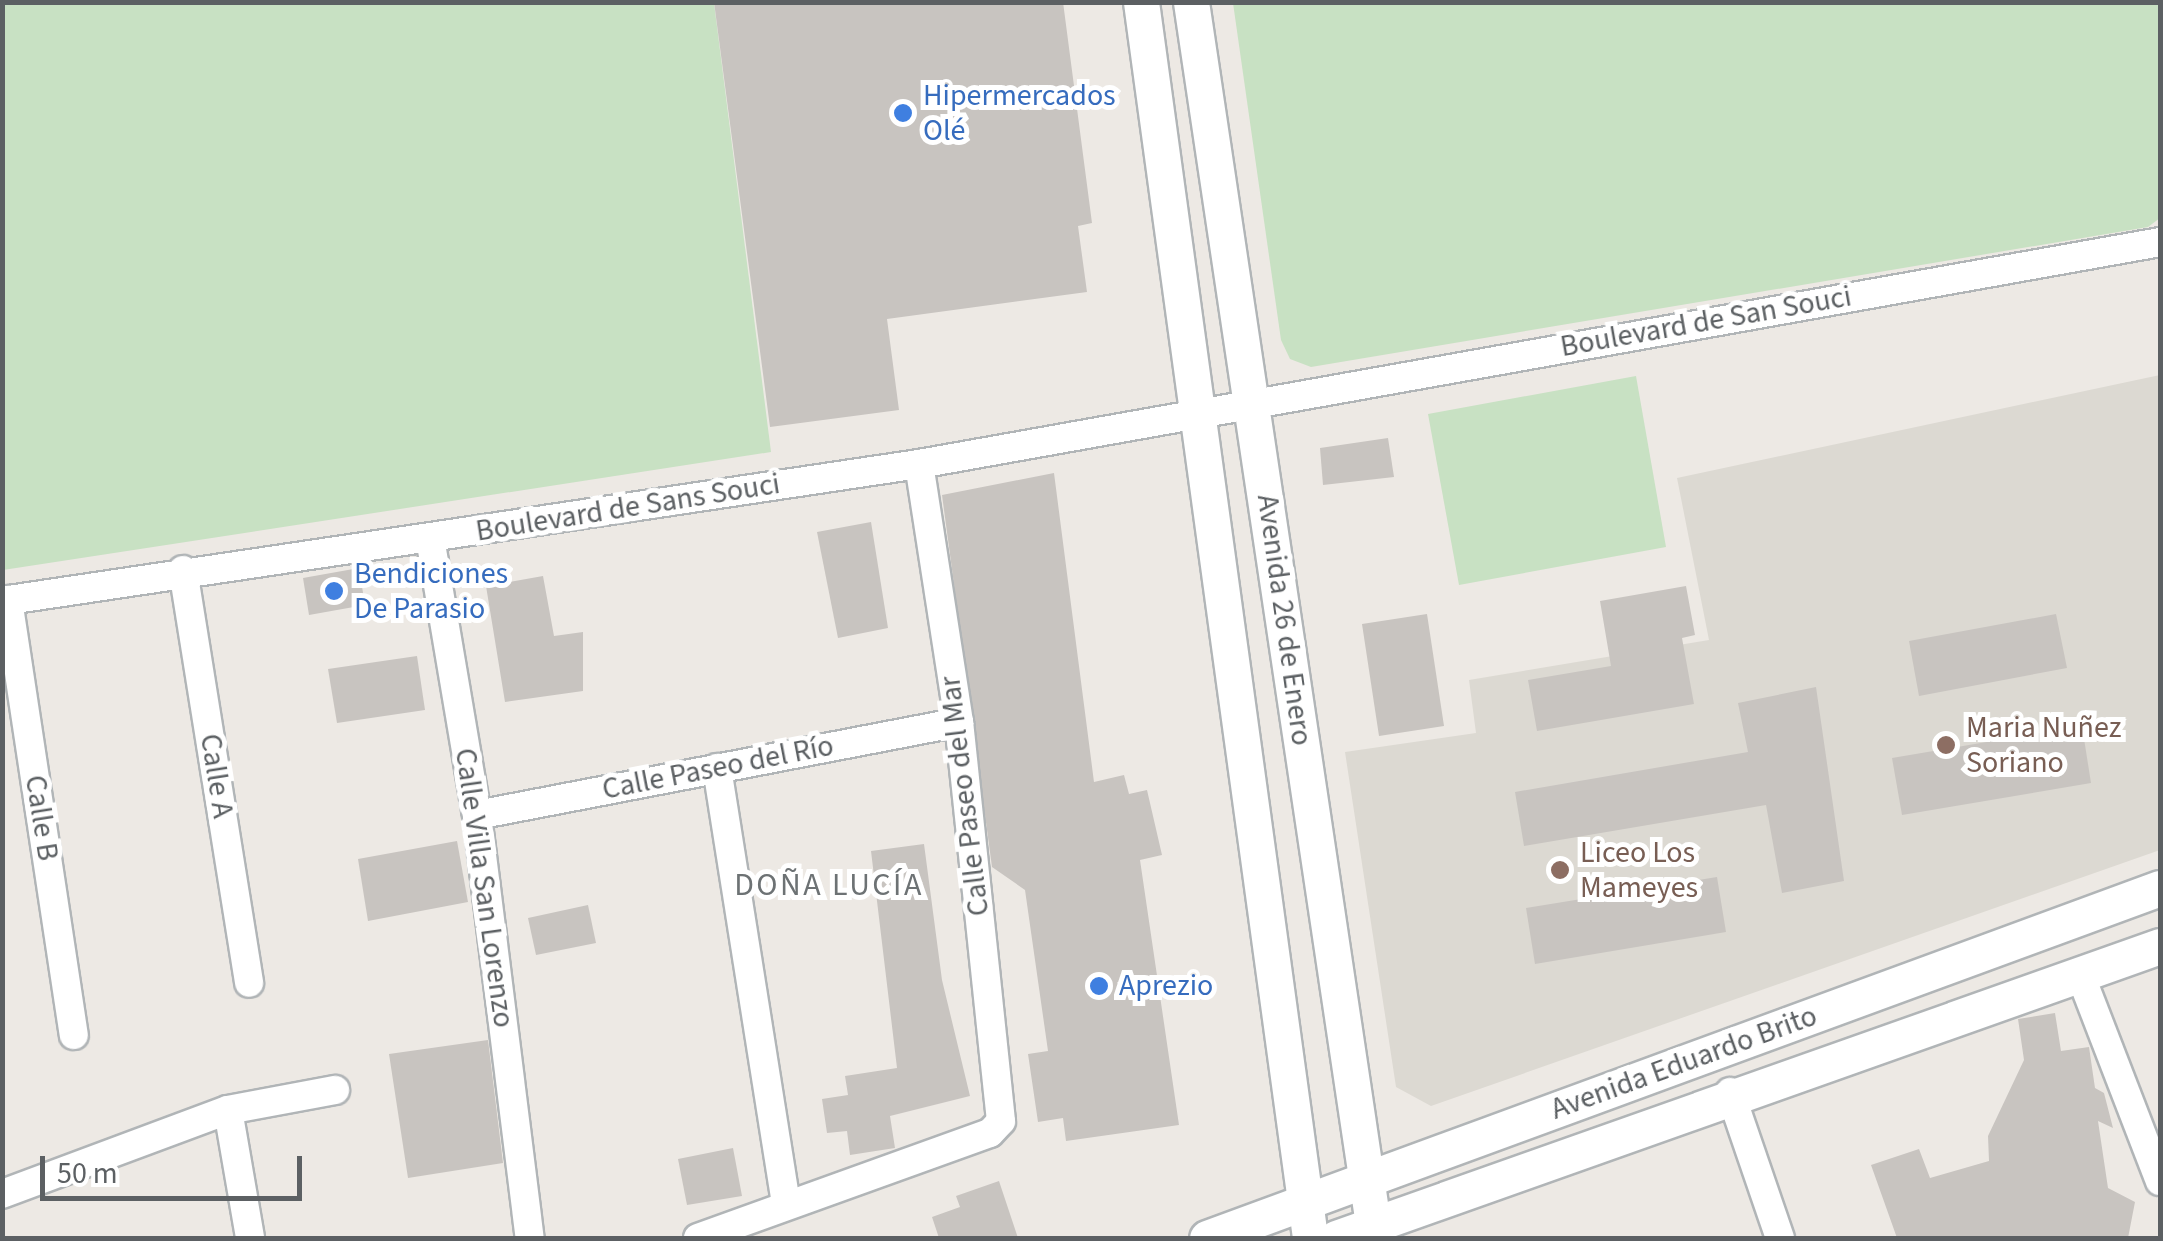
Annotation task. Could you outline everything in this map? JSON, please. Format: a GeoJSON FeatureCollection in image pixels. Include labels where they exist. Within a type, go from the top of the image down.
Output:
{"type":"FeatureCollection","features":[{"type":"Feature","properties":{"kind":"street","name":"Avenida 26 de Enero"},"geometry":{"type":"LineString","coordinates":[[1141,2],[1200,409],[1310,1238]]}},
{"type":"Feature","properties":{"kind":"street","name":"Avenida 26 de Enero"},"geometry":{"type":"LineString","coordinates":[[1191,2],[1374,1232]]}},
{"type":"Feature","properties":{"kind":"street","name":"Boulevard de San Souci"},"geometry":{"type":"LineString","coordinates":[[1252,401],[2160,242]]}},
{"type":"Feature","properties":{"kind":"street","name":"Boulevard de Sans Souci"},"geometry":{"type":"LineString","coordinates":[[5,601],[183,570],[430,538],[919,464],[1252,401]]}},
{"type":"Feature","properties":{"kind":"street","name":"Calle Paseo del Mar"},"geometry":{"type":"LineString","coordinates":[[786,1205],[998,1128],[958,722],[919,464]]}},
{"type":"Feature","properties":{"kind":"street","name":"Calle Villa San Lorenzo"},"geometry":{"type":"LineString","coordinates":[[430,538],[477,815],[530,1238]]}},
{"type":"Feature","properties":{"kind":"street","name":"Calle A"},"geometry":{"type":"LineString","coordinates":[[183,570],[249,983]]}},
{"type":"Feature","properties":{"kind":"street","name":"Calle B"},"geometry":{"type":"LineString","coordinates":[[5,601],[74,1035]]}},
{"type":"Feature","properties":{"kind":"street","name":"Calle Paseo del Río"},"geometry":{"type":"LineString","coordinates":[[477,815],[958,722]]}},
{"type":"Feature","properties":{"kind":"street"},"geometry":{"type":"LineString","coordinates":[[698,1238],[786,1205],[718,768]]}},
{"type":"Feature","properties":{"kind":"street","name":"Avenida Eduardo Brito"},"geometry":{"type":"LineString","coordinates":[[1208,1238],[2160,888]]}},
{"type":"Feature","properties":{"kind":"street","name":"Avenida Eduardo Brito"},"geometry":{"type":"LineString","coordinates":[[1336,1238],[1374,1232],[1730,1092],[2160,946]]}},
{"type":"Feature","properties":{"kind":"street"},"geometry":{"type":"LineString","coordinates":[[2080,974],[2160,1181]]}},
{"type":"Feature","properties":{"kind":"street"},"geometry":{"type":"LineString","coordinates":[[2,1194],[228,1110],[335,1090]]}},
{"type":"Feature","properties":{"kind":"street"},"geometry":{"type":"LineString","coordinates":[[1730,1092],[1780,1238]]}},
{"type":"Feature","properties":{"kind":"street"},"geometry":{"type":"LineString","coordinates":[[228,1110],[250,1238]]}},
{"type":"Feature","properties":{"kind":"shaded area","name":"Maria Nuñez Soriano"},"geometry":{"type":"Polygon","coordinates":[[[2160,375],[2160,850],[1431,1106],[1396,1087],[1345,752],[1476,733],[1469,680],[1709,640],[1677,478],[2160,375]]]}},
{"type":"Feature","properties":{"kind":"green space"},"geometry":{"type":"Polygon","coordinates":[[[3,2],[714,3],[771,452],[3,570],[3,2]]]}},
{"type":"Feature","properties":{"kind":"green space"},"geometry":{"type":"Polygon","coordinates":[[[1233,3],[2160,3],[2160,218],[2148,227],[1311,367],[1290,359],[1281,340],[1233,3]]]}},
{"type":"Feature","properties":{"kind":"green space"},"geometry":{"type":"Polygon","coordinates":[[[1636,376],[1666,547],[1459,585],[1428,414],[1636,376]]]}},
{"type":"Feature","properties":{"kind":"building","name":"Hipermercados Olé"},"geometry":{"type":"Polygon","coordinates":[[[714,2],[1063,2],[1092,223],[1078,226],[1087,292],[887,319],[899,410],[770,427],[714,2]]]}},
{"type":"Feature","properties":{"kind":"building"},"geometry":{"type":"Polygon","coordinates":[[[1388,438],[1394,477],[1323,485],[1320,448],[1388,438]]]}},
{"type":"Feature","properties":{"kind":"building"},"geometry":{"type":"Polygon","coordinates":[[[1054,473],[1094,782],[1124,775],[1129,794],[1147,790],[1162,855],[1140,860],[1179,1125],[1066,1141],[1063,1118],[1038,1122],[1028,1054],[1048,1051],[1025,890],[992,867],[942,495],[1054,473]]]}},
{"type":"Feature","properties":{"kind":"building"},"geometry":{"type":"Polygon","coordinates":[[[871,522],[888,628],[838,638],[817,532],[871,522]]]}},
{"type":"Feature","properties":{"kind":"building","name":"Bendiciones De Parasio"},"geometry":{"type":"Polygon","coordinates":[[[359,568],[365,605],[309,615],[303,578],[359,568]]]}},
{"type":"Feature","properties":{"kind":"building"},"geometry":{"type":"Polygon","coordinates":[[[543,576],[554,636],[583,632],[583,691],[505,702],[486,586],[543,576]]]}},
{"type":"Feature","properties":{"kind":"building"},"geometry":{"type":"Polygon","coordinates":[[[1686,586],[1695,635],[1682,638],[1694,704],[1537,731],[1528,680],[1611,666],[1600,601],[1686,586]]]}},
{"type":"Feature","properties":{"kind":"building"},"geometry":{"type":"Polygon","coordinates":[[[1427,614],[1444,726],[1379,736],[1362,624],[1427,614]]]}},
{"type":"Feature","properties":{"kind":"building"},"geometry":{"type":"Polygon","coordinates":[[[2056,614],[2067,668],[1919,696],[1909,641],[2056,614]]]}},
{"type":"Feature","properties":{"kind":"building"},"geometry":{"type":"Polygon","coordinates":[[[417,656],[425,710],[337,723],[328,669],[417,656]]]}},
{"type":"Feature","properties":{"kind":"building"},"geometry":{"type":"Polygon","coordinates":[[[1816,687],[1844,881],[1782,893],[1766,805],[1524,846],[1515,792],[1748,752],[1738,703],[1816,687]]]}},
{"type":"Feature","properties":{"kind":"building"},"geometry":{"type":"Polygon","coordinates":[[[2082,726],[2091,783],[1902,815],[1892,758],[2082,726]]]}},
{"type":"Feature","properties":{"kind":"building"},"geometry":{"type":"Polygon","coordinates":[[[457,841],[468,902],[368,921],[358,859],[457,841]]]}},
{"type":"Feature","properties":{"kind":"building"},"geometry":{"type":"Polygon","coordinates":[[[924,844],[942,980],[970,1096],[890,1116],[895,1148],[850,1155],[847,1131],[827,1133],[822,1099],[848,1095],[845,1076],[897,1068],[871,851],[924,844]]]}},
{"type":"Feature","properties":{"kind":"building"},"geometry":{"type":"Polygon","coordinates":[[[1717,877],[1726,932],[1535,964],[1526,908],[1717,877]]]}},
{"type":"Feature","properties":{"kind":"building"},"geometry":{"type":"Polygon","coordinates":[[[588,905],[596,943],[536,955],[528,918],[588,905]]]}},
{"type":"Feature","properties":{"kind":"building"},"geometry":{"type":"Polygon","coordinates":[[[2055,1013],[2061,1051],[2089,1047],[2095,1088],[2104,1093],[2113,1128],[2098,1121],[2108,1188],[2135,1202],[2128,1238],[1897,1238],[1871,1165],[1919,1149],[1930,1178],[1989,1161],[1988,1136],[2024,1060],[2018,1019],[2055,1013]]]}},
{"type":"Feature","properties":{"kind":"building"},"geometry":{"type":"Polygon","coordinates":[[[488,1040],[503,1163],[408,1178],[389,1054],[488,1040]]]}},
{"type":"Feature","properties":{"kind":"building"},"geometry":{"type":"Polygon","coordinates":[[[733,1148],[742,1196],[687,1205],[678,1159],[733,1148]]]}},
{"type":"Feature","properties":{"kind":"building"},"geometry":{"type":"Polygon","coordinates":[[[999,1181],[1018,1238],[939,1238],[932,1217],[960,1207],[956,1196],[999,1181]]]}},
{"type":"Feature","properties":{"kind":"place","name":"Hipermercados Olé"},"geometry":{"type":"Point","coordinates":[903,113]}},
{"type":"Feature","properties":{"kind":"place","name":"Bendiciones De Parasio"},"geometry":{"type":"Point","coordinates":[334,591]}},
{"type":"Feature","properties":{"kind":"place","name":"Maria Nuñez Soriano"},"geometry":{"type":"Point","coordinates":[1946,745]}},
{"type":"Feature","properties":{"kind":"place","name":"Liceo Los Mameyes"},"geometry":{"type":"Point","coordinates":[1560,870]}},
{"type":"Feature","properties":{"kind":"place","name":"Aprezio"},"geometry":{"type":"Point","coordinates":[1099,986]}},
{"type":"Feature","properties":{"kind":"district","name":"DOÑA LUCÍA"},"geometry":{"type":"Point","coordinates":[829,885]}}]}
